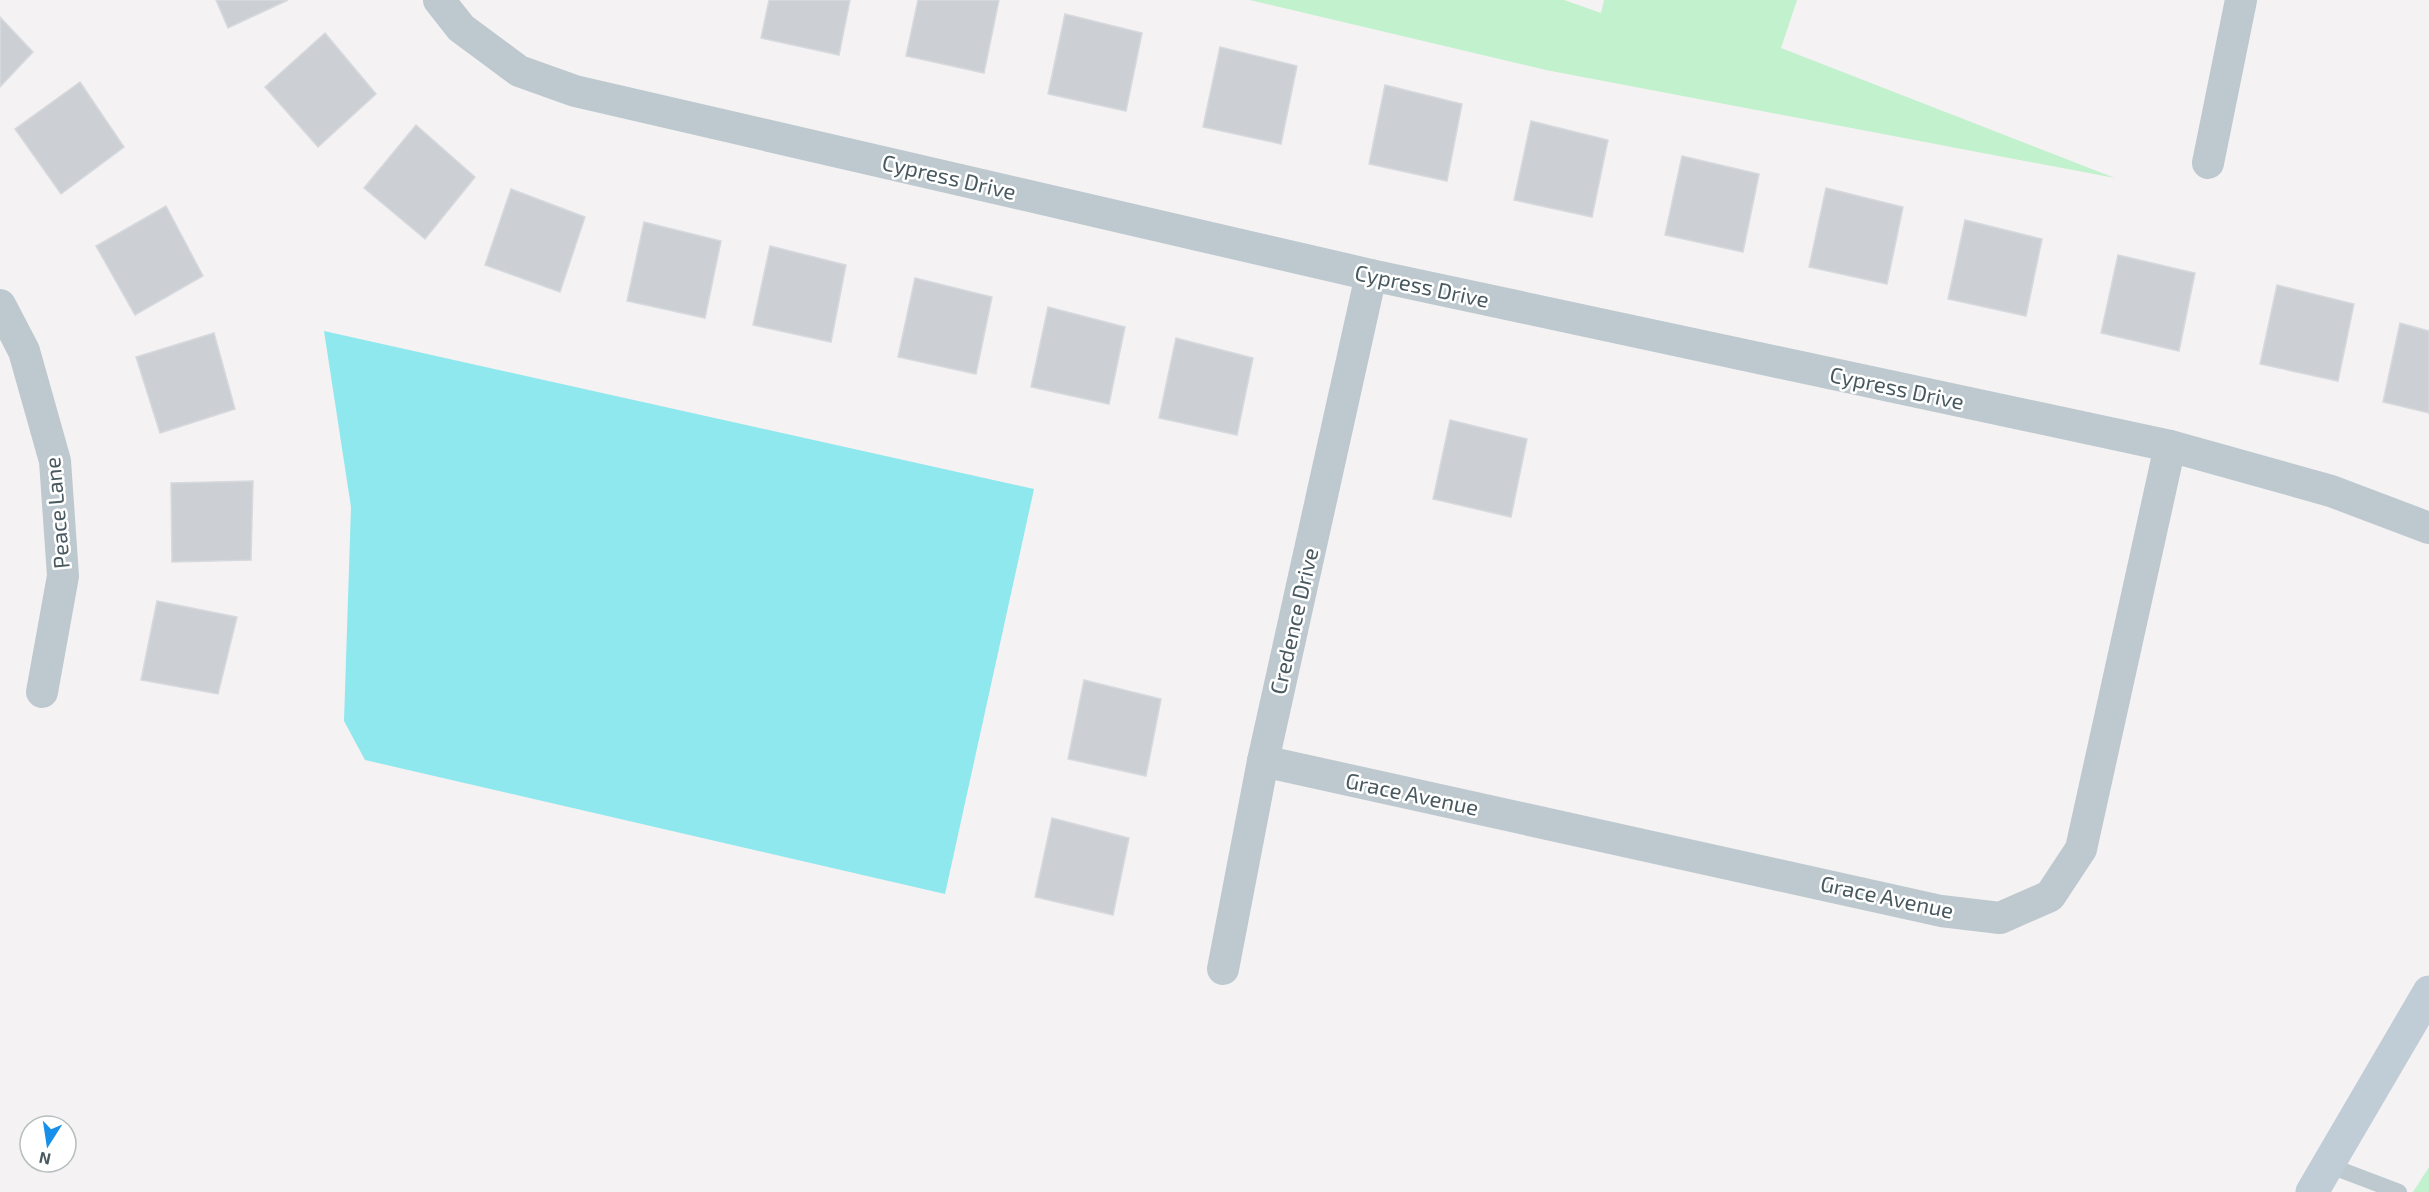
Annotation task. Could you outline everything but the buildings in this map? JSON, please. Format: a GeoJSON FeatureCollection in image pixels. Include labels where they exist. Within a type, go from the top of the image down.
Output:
{"type":"FeatureCollection","features":[{"type":"Feature","properties":{"kind":"street","name":"Cypress Drive"},"geometry":{"type":"LineString","coordinates":[[439,0],[461,28],[519,71],[575,91],[1371,275],[2170,446],[2331,491],[2429,528]]}},
{"type":"Feature","properties":{"kind":"street"},"geometry":{"type":"LineString","coordinates":[[2208,163],[2241,0]]}},
{"type":"Feature","properties":{"kind":"street","name":"Credence Drive"},"geometry":{"type":"LineString","coordinates":[[1223,969],[1263,761],[1371,275]]}},
{"type":"Feature","properties":{"kind":"street","name":"Peace Lane"},"geometry":{"type":"LineString","coordinates":[[0,305],[24,351],[55,461],[63,576],[42,692]]}},
{"type":"Feature","properties":{"kind":"street","name":"Grace Avenue"},"geometry":{"type":"LineString","coordinates":[[1263,761],[1941,910],[2000,918],[2050,896],[2081,849],[2170,446]]}},
{"type":"Feature","properties":{"kind":"street"},"geometry":{"type":"LineString","coordinates":[[2320,1179],[2429,992]]}},
{"type":"Feature","properties":{"kind":"lane"},"geometry":{"type":"LineString","coordinates":[[2320,1179],[2398,1192]]}},
{"type":"Feature","properties":{"kind":"green space"},"geometry":{"type":"Polygon","coordinates":[[[1250,0],[1564,0],[1601,13],[1604,0],[1797,0],[1781,48],[2115,178],[1546,70],[1250,0]]]}},
{"type":"Feature","properties":{"kind":"green space"},"geometry":{"type":"Polygon","coordinates":[[[2429,1167],[2429,1192],[2413,1192],[2429,1167]]]}},
{"type":"Feature","properties":{"kind":"water"},"geometry":{"type":"Polygon","coordinates":[[[324,331],[1034,489],[945,894],[365,760],[344,721],[351,507],[324,331]]]}}]}
